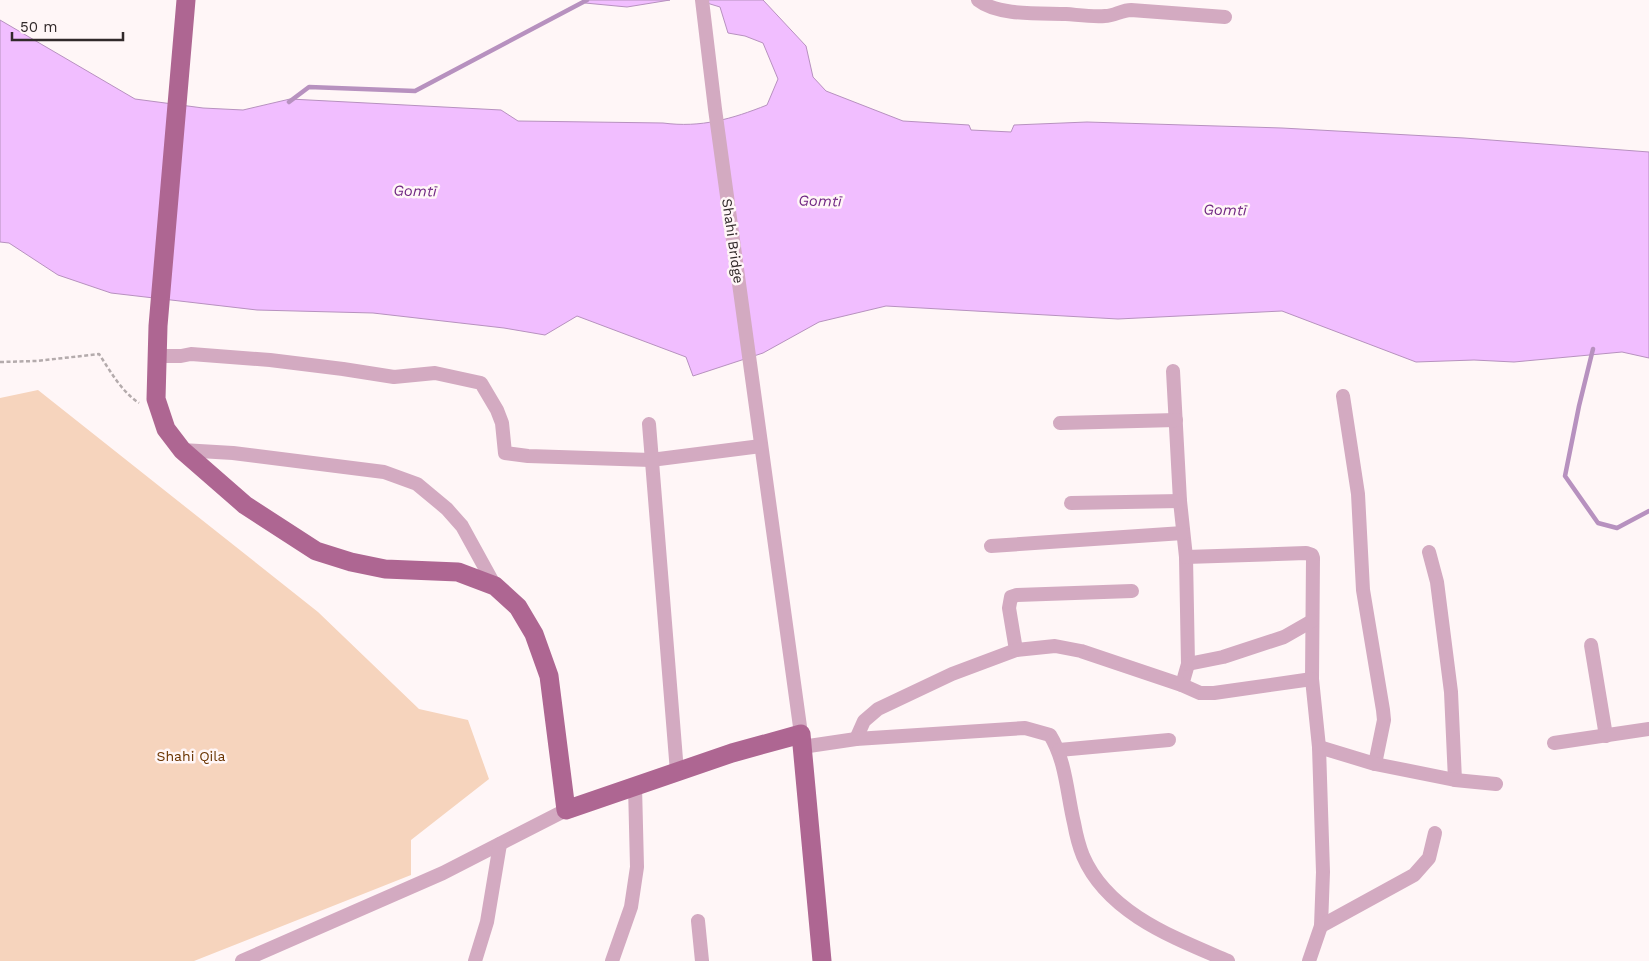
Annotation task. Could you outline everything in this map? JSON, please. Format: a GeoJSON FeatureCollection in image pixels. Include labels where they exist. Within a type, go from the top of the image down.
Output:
{"type":"FeatureCollection","features":[{"type":"Feature","properties":{"kind":"main road"},"geometry":{"type":"LineString","coordinates":[[186,6],[158,326],[156,399],[166,429],[182,450],[245,505],[316,551],[351,562],[385,569],[458,572],[495,586],[518,607],[534,634],[549,676],[566,810],[732,753],[802,741],[822,961]]}},
{"type":"Feature","properties":{"kind":"street","name":"Shahi Bridge"},"geometry":{"type":"LineString","coordinates":[[702,0],[715,109],[802,741]]}},
{"type":"Feature","properties":{"kind":"street"},"geometry":{"type":"LineString","coordinates":[[978,0],[983,4],[999,9],[1020,12],[1104,16],[1123,10],[1132,10],[1225,17]]}},
{"type":"Feature","properties":{"kind":"street"},"geometry":{"type":"LineString","coordinates":[[157,356],[191,354],[270,360],[343,368],[394,377],[436,373],[481,384],[497,410],[502,423],[505,453],[528,456],[652,460],[761,446]]}},
{"type":"Feature","properties":{"kind":"street"},"geometry":{"type":"LineString","coordinates":[[1173,371],[1180,501],[1186,557],[1188,664],[1182,684]]}},
{"type":"Feature","properties":{"kind":"street"},"geometry":{"type":"LineString","coordinates":[[1343,396],[1358,494],[1363,590],[1384,720],[1375,764]]}},
{"type":"Feature","properties":{"kind":"street"},"geometry":{"type":"LineString","coordinates":[[1060,423],[1176,420]]}},
{"type":"Feature","properties":{"kind":"street"},"geometry":{"type":"LineString","coordinates":[[649,424],[677,772]]}},
{"type":"Feature","properties":{"kind":"street"},"geometry":{"type":"LineString","coordinates":[[182,450],[233,453],[384,472],[417,484],[447,509],[462,526],[495,586]]}},
{"type":"Feature","properties":{"kind":"street"},"geometry":{"type":"LineString","coordinates":[[1071,503],[1180,501]]}},
{"type":"Feature","properties":{"kind":"street"},"geometry":{"type":"LineString","coordinates":[[991,546],[1183,534]]}},
{"type":"Feature","properties":{"kind":"street"},"geometry":{"type":"LineString","coordinates":[[1429,552],[1437,582],[1451,692],[1456,780]]}},
{"type":"Feature","properties":{"kind":"street"},"geometry":{"type":"LineString","coordinates":[[1186,557],[1306,553],[1312,555],[1313,558],[1312,679],[1319,747],[1323,872],[1321,926],[1309,961]]}},
{"type":"Feature","properties":{"kind":"street"},"geometry":{"type":"LineString","coordinates":[[1016,650],[1009,608],[1011,598],[1017,595],[1132,591]]}},
{"type":"Feature","properties":{"kind":"street"},"geometry":{"type":"LineString","coordinates":[[1188,664],[1223,657],[1284,637],[1312,620]]}},
{"type":"Feature","properties":{"kind":"street"},"geometry":{"type":"LineString","coordinates":[[856,739],[864,721],[878,709],[952,674],[1016,650],[1054,646],[1081,652],[1182,684],[1200,693],[1214,693],[1312,679]]}},
{"type":"Feature","properties":{"kind":"street"},"geometry":{"type":"LineString","coordinates":[[1591,646],[1606,736]]}},
{"type":"Feature","properties":{"kind":"street"},"geometry":{"type":"LineString","coordinates":[[802,741],[1025,728],[1050,735],[1059,750],[1074,825],[1083,856],[1101,885],[1131,914],[1171,936],[1228,961]]}},
{"type":"Feature","properties":{"kind":"street"},"geometry":{"type":"LineString","coordinates":[[1554,743],[1649,729]]}},
{"type":"Feature","properties":{"kind":"street"},"geometry":{"type":"LineString","coordinates":[[1059,750],[1168,740]]}},
{"type":"Feature","properties":{"kind":"street"},"geometry":{"type":"LineString","coordinates":[[1319,747],[1375,764],[1456,780],[1496,784]]}},
{"type":"Feature","properties":{"kind":"street"},"geometry":{"type":"LineString","coordinates":[[612,961],[630,907],[637,867],[635,786]]}},
{"type":"Feature","properties":{"kind":"street"},"geometry":{"type":"LineString","coordinates":[[244,961],[443,873],[566,810]]}},
{"type":"Feature","properties":{"kind":"street"},"geometry":{"type":"LineString","coordinates":[[1321,926],[1414,874],[1429,858],[1434,833]]}},
{"type":"Feature","properties":{"kind":"street"},"geometry":{"type":"LineString","coordinates":[[475,961],[487,922],[500,844]]}},
{"type":"Feature","properties":{"kind":"street"},"geometry":{"type":"LineString","coordinates":[[698,921],[702,961]]}},
{"type":"Feature","properties":{"kind":"path"},"geometry":{"type":"LineString","coordinates":[[0,362],[38,362],[99,354],[121,387],[131,398],[140,404],[158,407]]}},
{"type":"Feature","properties":{"kind":"green space","name":"Shahi Qila"},"geometry":{"type":"Polygon","coordinates":[[[38,390],[318,612],[419,709],[468,720],[489,779],[411,840],[411,875],[194,961],[0,961],[0,398],[38,390]]]}},
{"type":"Feature","properties":{"kind":"water"},"geometry":{"type":"Polygon","coordinates":[[[585,0],[670,0],[627,7],[585,3],[585,0]]]}},
{"type":"Feature","properties":{"kind":"water","name":"Gomtī"},"geometry":{"type":"Polygon","coordinates":[[[697,0],[763,0],[806,46],[813,77],[826,91],[903,121],[969,125],[971,130],[1011,132],[1014,125],[1087,122],[1282,128],[1464,138],[1649,152],[1649,358],[1622,352],[1514,362],[1474,360],[1416,362],[1282,311],[1118,319],[886,306],[819,322],[763,353],[693,376],[686,357],[577,316],[545,335],[504,328],[373,313],[257,310],[111,293],[58,275],[9,243],[0,242],[0,20],[135,99],[203,108],[243,110],[290,99],[501,110],[518,121],[690,124],[729,118],[767,105],[778,79],[763,43],[745,36],[728,33],[720,7],[697,0]]]}},
{"type":"Feature","properties":{"kind":"waterway"},"geometry":{"type":"LineString","coordinates":[[289,102],[309,87],[415,91],[587,0]]}},
{"type":"Feature","properties":{"kind":"waterway"},"geometry":{"type":"LineString","coordinates":[[1593,349],[1565,476],[1598,523],[1617,528],[1649,511]]}}]}
